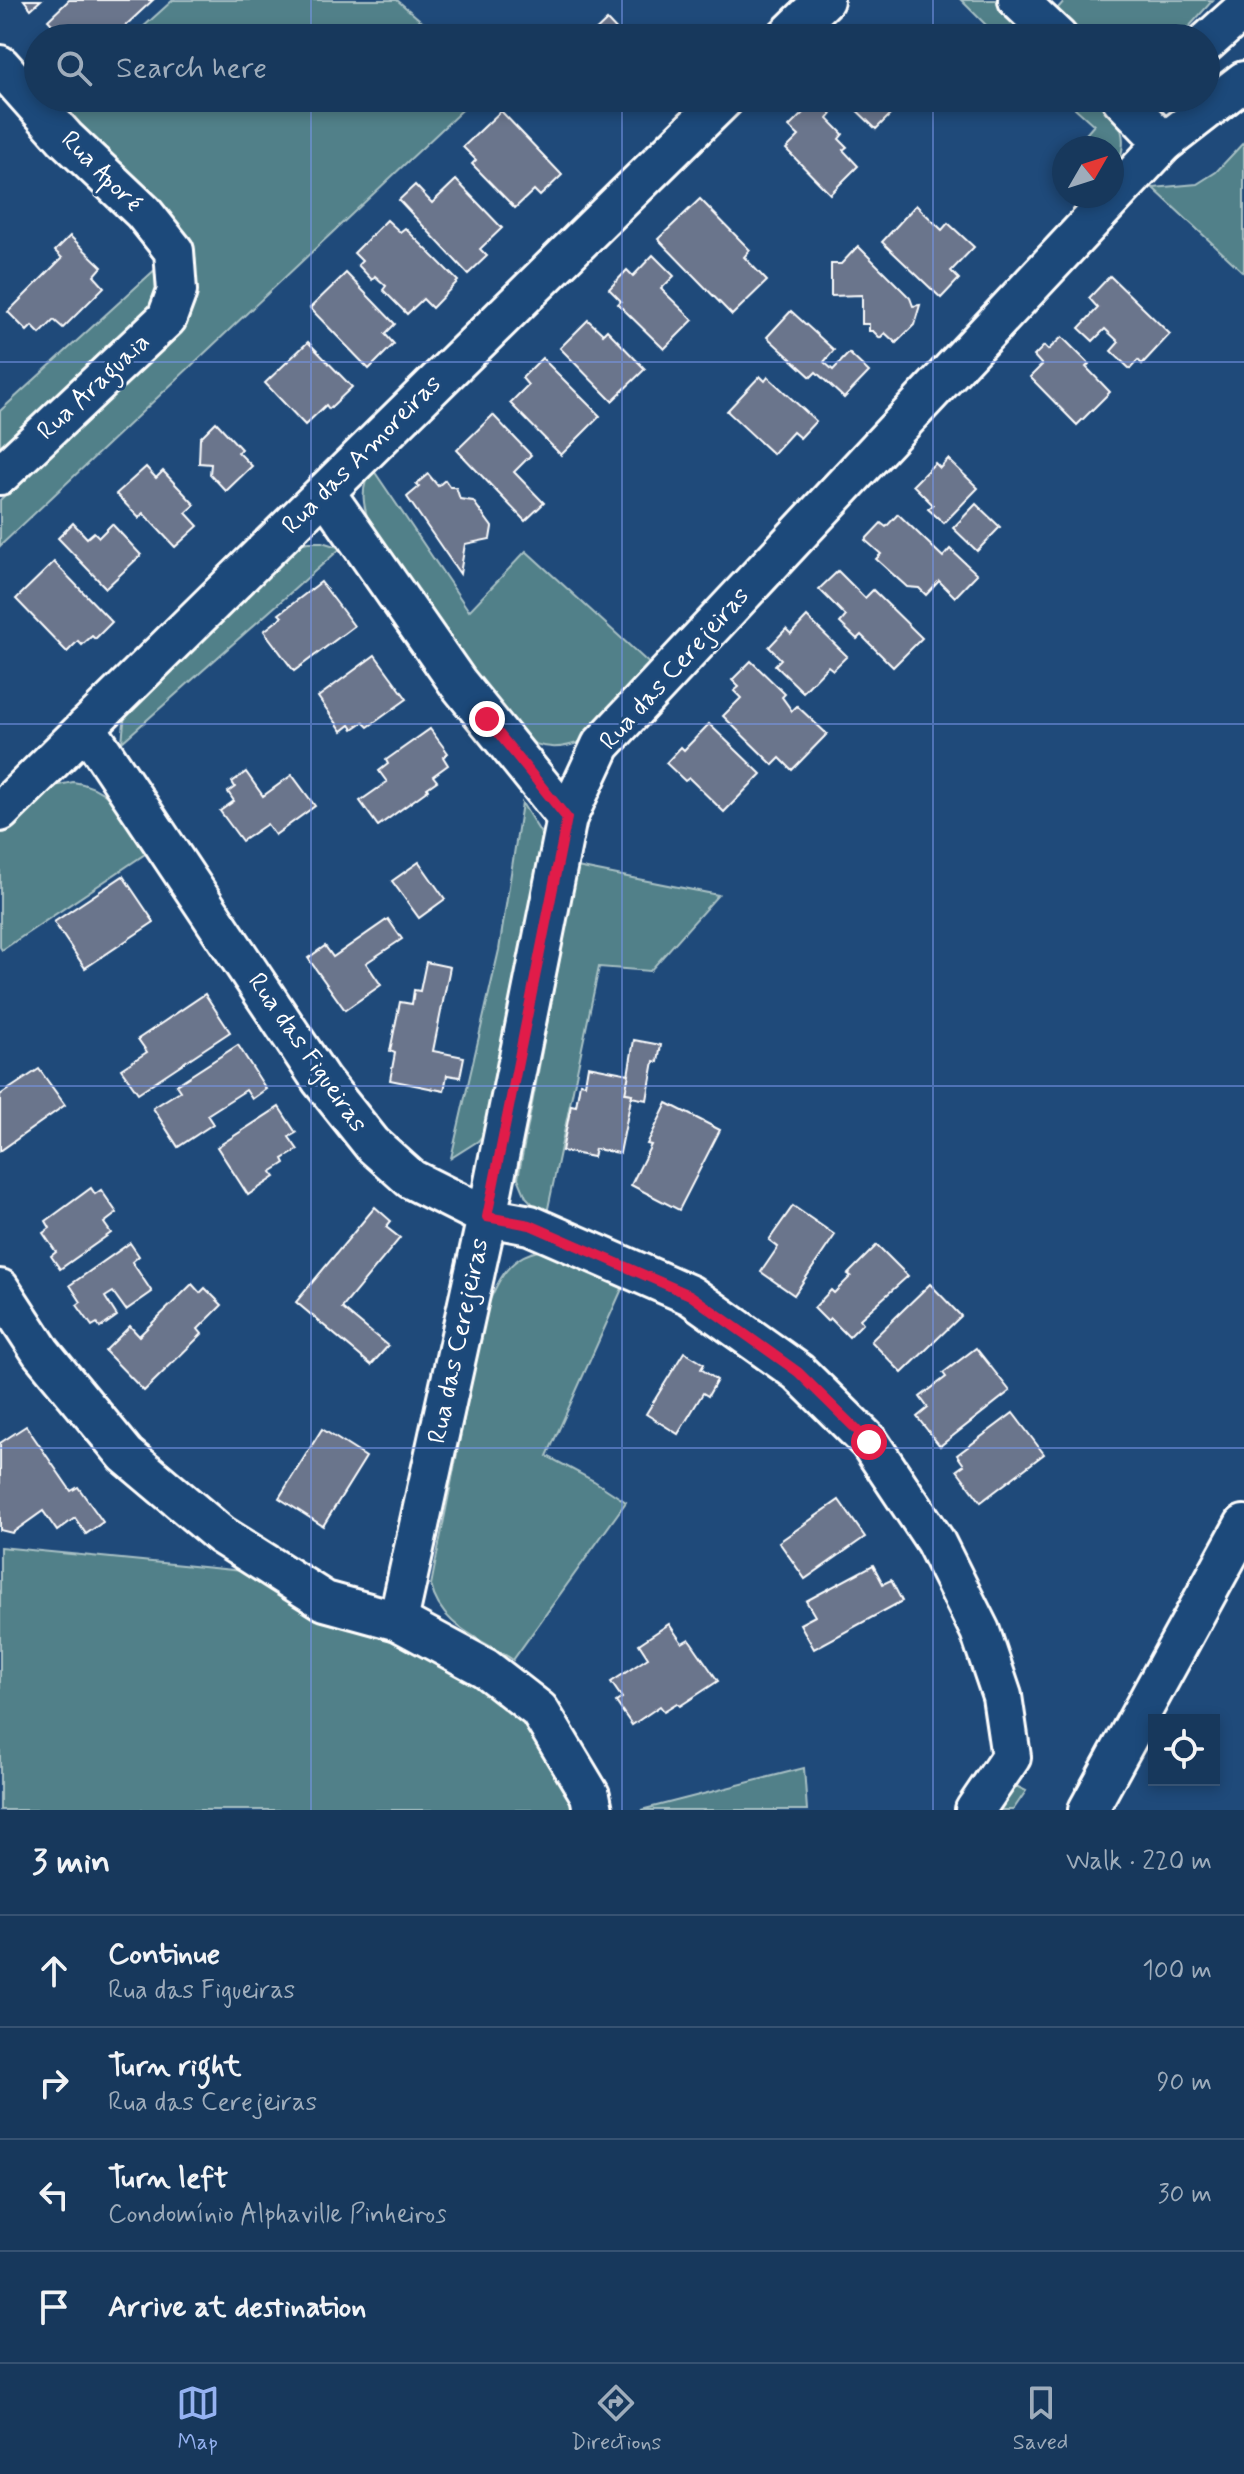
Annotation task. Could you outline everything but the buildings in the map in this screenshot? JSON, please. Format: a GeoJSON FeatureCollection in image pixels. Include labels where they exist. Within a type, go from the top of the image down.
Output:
{"type":"FeatureCollection","features":[{"type":"Feature","properties":{"kind":"street"},"geometry":{"type":"LineString","coordinates":[[799,24],[824,0]]}},
{"type":"Feature","properties":{"kind":"street"},"geometry":{"type":"LineString","coordinates":[[1018,0],[1043,24]]}},
{"type":"Feature","properties":{"kind":"street"},"geometry":{"type":"LineString","coordinates":[[1220,30],[1244,9]]}},
{"type":"Feature","properties":{"kind":"street","name":"Rua Aporé"},"geometry":{"type":"LineString","coordinates":[[0,65],[24,92]]}},
{"type":"Feature","properties":{"kind":"street","name":"Rua das Cerejeiras"},"geometry":{"type":"LineString","coordinates":[[1220,100],[1244,81]]}},
{"type":"Feature","properties":{"kind":"street","name":"Rua Aporé"},"geometry":{"type":"LineString","coordinates":[[42,112],[143,212],[174,251],[177,291]]}},
{"type":"Feature","properties":{"kind":"street","name":"Rua das Amoreiras"},"geometry":{"type":"LineString","coordinates":[[0,812],[711,112]]}},
{"type":"Feature","properties":{"kind":"street"},"geometry":{"type":"LineString","coordinates":[[1142,112],[1164,143]]}},
{"type":"Feature","properties":{"kind":"street","name":"Rua das Cerejeiras"},"geometry":{"type":"LineString","coordinates":[[398,1621],[487,1217],[567,818],[601,745],[1164,143],[1204,112]]}},
{"type":"Feature","properties":{"kind":"street","name":"Rua Araguaia"},"geometry":{"type":"LineString","coordinates":[[0,475],[167,318],[177,291]]}},
{"type":"Feature","properties":{"kind":"street"},"geometry":{"type":"LineString","coordinates":[[325,492],[458,683],[567,818]]}},
{"type":"Feature","properties":{"kind":"street","name":"Rua das Figueiras"},"geometry":{"type":"LineString","coordinates":[[86,727],[321,1080],[372,1144],[411,1179],[487,1217],[530,1225],[690,1295],[798,1372],[869,1442],[935,1541],[980,1631],[1002,1696],[1011,1757],[975,1810]]}},
{"type":"Feature","properties":{"kind":"street"},"geometry":{"type":"LineString","coordinates":[[0,1289],[41,1352],[126,1455],[209,1525],[325,1601],[398,1621],[485,1668],[539,1710],[590,1795],[593,1810]]}},
{"type":"Feature","properties":{"kind":"street"},"geometry":{"type":"LineString","coordinates":[[1088,1810],[1244,1525]]}},
{"type":"Feature","properties":{"kind":"green space"},"geometry":{"type":"Polygon","coordinates":[[[173,0],[397,0],[425,24],[146,24],[173,0]]]}},
{"type":"Feature","properties":{"kind":"green space"},"geometry":{"type":"Polygon","coordinates":[[[961,0],[1002,0],[1027,24],[985,24],[961,0]]]}},
{"type":"Feature","properties":{"kind":"green space"},"geometry":{"type":"Polygon","coordinates":[[[1065,0],[1213,0],[1192,24],[1073,24],[1057,9],[1065,0]]]}},
{"type":"Feature","properties":{"kind":"green space"},"geometry":{"type":"Polygon","coordinates":[[[62,112],[460,112],[0,546],[0,500],[159,350],[190,305],[62,112]]]}},
{"type":"Feature","properties":{"kind":"green space"},"geometry":{"type":"Polygon","coordinates":[[[1080,112],[1113,112],[1122,136],[1084,136],[1094,125],[1080,112]]]}},
{"type":"Feature","properties":{"kind":"green space"},"geometry":{"type":"Polygon","coordinates":[[[1244,142],[1244,273],[1153,188],[1197,184],[1216,172],[1244,142]]]}},
{"type":"Feature","properties":{"kind":"green space"},"geometry":{"type":"Polygon","coordinates":[[[159,266],[161,279],[153,308],[0,454],[0,411],[159,266]]]}},
{"type":"Feature","properties":{"kind":"green space"},"geometry":{"type":"Polygon","coordinates":[[[372,468],[469,611],[526,551],[653,667],[582,741],[548,747],[532,743],[517,734],[371,529],[364,498],[365,483],[372,468]]]}},
{"type":"Feature","properties":{"kind":"green space"},"geometry":{"type":"Polygon","coordinates":[[[322,542],[341,548],[122,742],[125,713],[295,545],[322,542]]]}},
{"type":"Feature","properties":{"kind":"green space"},"geometry":{"type":"Polygon","coordinates":[[[73,782],[87,785],[109,798],[151,850],[2,950],[0,830],[45,788],[73,782]]]}},
{"type":"Feature","properties":{"kind":"green space"},"geometry":{"type":"Polygon","coordinates":[[[522,803],[544,843],[488,1130],[478,1141],[451,1158],[499,950],[522,803]]]}},
{"type":"Feature","properties":{"kind":"green space"},"geometry":{"type":"Polygon","coordinates":[[[577,867],[718,895],[650,971],[599,967],[546,1218],[526,1197],[518,1178],[577,867]]]}},
{"type":"Feature","properties":{"kind":"green space"},"geometry":{"type":"Polygon","coordinates":[[[547,1250],[626,1280],[547,1456],[626,1502],[513,1660],[452,1621],[436,1599],[431,1585],[485,1312],[500,1279],[514,1262],[534,1252],[547,1250]]]}},
{"type":"Feature","properties":{"kind":"green space"},"geometry":{"type":"Polygon","coordinates":[[[0,1547],[243,1571],[434,1655],[519,1709],[580,1810],[0,1810],[0,1547]]]}},
{"type":"Feature","properties":{"kind":"green space"},"geometry":{"type":"Polygon","coordinates":[[[804,1768],[807,1810],[641,1810],[804,1768]]]}},
{"type":"Feature","properties":{"kind":"green space"},"geometry":{"type":"Polygon","coordinates":[[[1012,1784],[1026,1791],[1013,1810],[994,1810],[1012,1784]]]}},
{"type":"Feature","properties":{"kind":"route"},"geometry":{"type":"LineString","coordinates":[[487,719],[567,818],[487,1217],[530,1225],[690,1295],[798,1372],[869,1442]]}}]}
